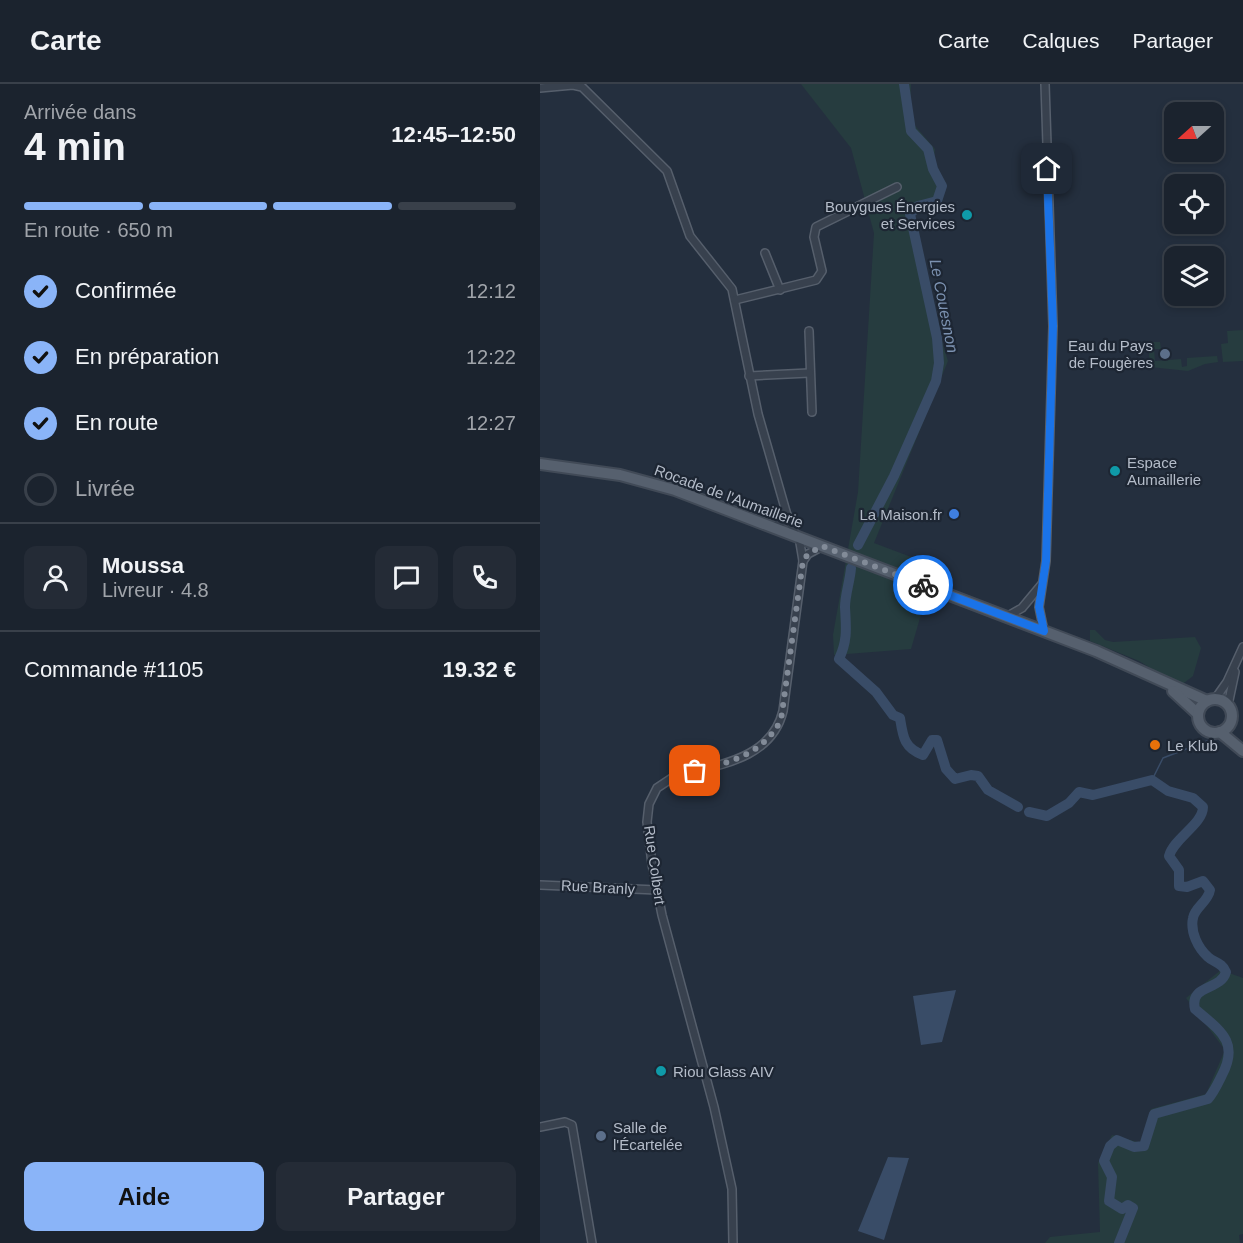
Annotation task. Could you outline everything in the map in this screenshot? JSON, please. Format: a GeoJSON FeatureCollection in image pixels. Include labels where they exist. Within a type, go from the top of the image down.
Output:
{"type":"FeatureCollection","features":[{"type":"Feature","properties":{"kind":"main road","name":"Rocade de l'Aumaillerie"},"geometry":{"type":"LineString","coordinates":[[540,464],[646,481],[1006,616],[1121,661],[1153,677],[1211,700]]}},
{"type":"Feature","properties":{"kind":"main road","name":"Rocade de l'Aumaillerie"},"geometry":{"type":"LineString","coordinates":[[540,470],[556,466]]}},
{"type":"Feature","properties":{"kind":"main road","name":"Rocade de l'Aumaillerie"},"geometry":{"type":"LineString","coordinates":[[1153,677],[1198,714]]}},
{"type":"Feature","properties":{"kind":"main road"},"geometry":{"type":"LineString","coordinates":[[1211,700],[1228,705],[1231,722],[1243,749],[1220,732],[1204,729],[1198,714],[1211,700]]}},
{"type":"Feature","properties":{"kind":"main road"},"geometry":{"type":"LineString","coordinates":[[1220,732],[1231,722]]}},
{"type":"Feature","properties":{"kind":"street"},"geometry":{"type":"LineString","coordinates":[[1044,631],[1039,607],[1046,561],[1053,326],[1045,84]]}},
{"type":"Feature","properties":{"kind":"street","name":"Rue Colbert"},"geometry":{"type":"LineString","coordinates":[[540,88],[573,85],[582,87],[660,164],[671,180],[690,236],[725,278],[735,300],[749,376],[788,515],[788,522],[803,550],[781,720],[767,741],[749,754],[675,776],[657,788],[649,804],[647,822],[657,890],[732,1189],[733,1243]]}},
{"type":"Feature","properties":{"kind":"street"},"geometry":{"type":"LineString","coordinates":[[735,300],[819,278],[821,265],[814,237],[816,226],[897,187]]}},
{"type":"Feature","properties":{"kind":"street"},"geometry":{"type":"LineString","coordinates":[[765,253],[780,290]]}},
{"type":"Feature","properties":{"kind":"street"},"geometry":{"type":"LineString","coordinates":[[809,331],[812,412]]}},
{"type":"Feature","properties":{"kind":"street"},"geometry":{"type":"LineString","coordinates":[[749,376],[809,373]]}},
{"type":"Feature","properties":{"kind":"street"},"geometry":{"type":"LineString","coordinates":[[773,527],[783,522],[788,515]]}},
{"type":"Feature","properties":{"kind":"street"},"geometry":{"type":"LineString","coordinates":[[803,561],[808,554],[822,546]]}},
{"type":"Feature","properties":{"kind":"street"},"geometry":{"type":"LineString","coordinates":[[1006,616],[1022,608],[1042,584]]}},
{"type":"Feature","properties":{"kind":"street"},"geometry":{"type":"LineString","coordinates":[[1211,700],[1227,682],[1243,647]]}},
{"type":"Feature","properties":{"kind":"street"},"geometry":{"type":"LineString","coordinates":[[1228,705],[1237,661]]}},
{"type":"Feature","properties":{"kind":"street","name":"Rue Branly"},"geometry":{"type":"LineString","coordinates":[[540,885],[657,890]]}},
{"type":"Feature","properties":{"kind":"street"},"geometry":{"type":"LineString","coordinates":[[540,1127],[565,1122],[572,1125],[592,1243]]}},
{"type":"Feature","properties":{"kind":"green space"},"geometry":{"type":"Polygon","coordinates":[[[801,84],[911,84],[910,120],[935,149],[933,169],[946,183],[941,206],[913,209],[911,217],[917,234],[912,246],[948,361],[874,543],[935,566],[911,649],[834,655],[833,635],[858,492],[874,233],[851,148],[801,84]]]}},
{"type":"Feature","properties":{"kind":"green space"},"geometry":{"type":"Polygon","coordinates":[[[1243,330],[1243,361],[1223,362],[1221,344],[1228,343],[1227,331],[1243,330]]]}},
{"type":"Feature","properties":{"kind":"green space"},"geometry":{"type":"Polygon","coordinates":[[[1148,342],[1160,342],[1161,349],[1154,349],[1155,361],[1181,359],[1182,367],[1187,366],[1187,358],[1217,356],[1218,362],[1205,364],[1188,371],[1150,367],[1148,342]]]}},
{"type":"Feature","properties":{"kind":"green space"},"geometry":{"type":"Polygon","coordinates":[[[1090,630],[1095,630],[1105,640],[1113,642],[1195,637],[1201,648],[1193,676],[1180,686],[1139,661],[1090,641],[1090,630]]]}},
{"type":"Feature","properties":{"kind":"green space"},"geometry":{"type":"Polygon","coordinates":[[[1221,970],[1243,978],[1243,1234],[1239,1235],[1240,1243],[1045,1243],[1050,1237],[1100,1232],[1098,1163],[1112,1135],[1141,1143],[1151,1109],[1206,1094],[1225,1050],[1186,998],[1221,970]]]}},
{"type":"Feature","properties":{"kind":"water"},"geometry":{"type":"Polygon","coordinates":[[[956,990],[942,1042],[921,1045],[913,996],[956,990]]]}},
{"type":"Feature","properties":{"kind":"water"},"geometry":{"type":"Polygon","coordinates":[[[888,1157],[909,1158],[884,1240],[858,1231],[888,1157]]]}},
{"type":"Feature","properties":{"kind":"waterway","name":"Le Couesnon"},"geometry":{"type":"LineString","coordinates":[[858,545],[894,476],[936,381],[939,363],[937,338],[910,214],[918,206],[937,201],[942,186],[933,169],[928,149],[911,131],[904,84]]}},
{"type":"Feature","properties":{"kind":"waterway","name":"Le Couesnon"},"geometry":{"type":"LineString","coordinates":[[851,568],[845,602],[845,639],[839,659],[876,692],[893,715],[900,718],[904,736],[912,749],[923,755],[932,740],[937,740],[946,769],[955,779],[971,775],[978,776],[988,790],[1018,807]]}},
{"type":"Feature","properties":{"kind":"waterway"},"geometry":{"type":"LineString","coordinates":[[1152,780],[1163,758],[1207,741]]}},
{"type":"Feature","properties":{"kind":"waterway","name":"Le Couesnon"},"geometry":{"type":"LineString","coordinates":[[1029,812],[1047,816],[1069,803],[1079,792],[1093,795],[1152,780],[1168,791],[1193,798],[1203,807],[1194,825],[1176,843],[1169,856],[1179,870],[1179,886],[1187,887],[1203,881],[1210,890],[1207,898],[1194,914],[1193,929],[1204,953],[1222,966],[1226,972],[1218,982],[1201,991],[1194,1001],[1195,1009],[1224,1037],[1229,1053],[1227,1063],[1208,1099],[1154,1114],[1144,1146],[1134,1147],[1117,1140],[1110,1146],[1104,1161],[1112,1177],[1109,1201],[1122,1209],[1128,1205],[1133,1208],[1119,1243]]}},
{"type":"Feature","properties":{"kind":"way so far"},"geometry":{"type":"LineString","coordinates":[[695,771],[738,760],[749,754],[767,741],[781,720],[803,561],[808,554],[822,546],[923,585]]}},
{"type":"Feature","properties":{"kind":"place","name":"Bouygues Énergies et Services"},"geometry":{"type":"Point","coordinates":[967,215]}},
{"type":"Feature","properties":{"kind":"place","name":"Eau du Pays de Fougères"},"geometry":{"type":"Point","coordinates":[1165,354]}},
{"type":"Feature","properties":{"kind":"place","name":"Espace Aumaillerie"},"geometry":{"type":"Point","coordinates":[1115,471]}},
{"type":"Feature","properties":{"kind":"place","name":"La Maison.fr"},"geometry":{"type":"Point","coordinates":[954,514]}},
{"type":"Feature","properties":{"kind":"place","name":"Le Klub"},"geometry":{"type":"Point","coordinates":[1155,745]}},
{"type":"Feature","properties":{"kind":"place","name":"Riou Glass AIV"},"geometry":{"type":"Point","coordinates":[661,1071]}},
{"type":"Feature","properties":{"kind":"place","name":"Salle de l'Écartelée"},"geometry":{"type":"Point","coordinates":[601,1136]}},
{"type":"Feature","properties":{"kind":"route"},"geometry":{"type":"LineString","coordinates":[[923,585],[1044,631],[1039,607],[1046,561],[1053,326],[1047,169]]}}]}
